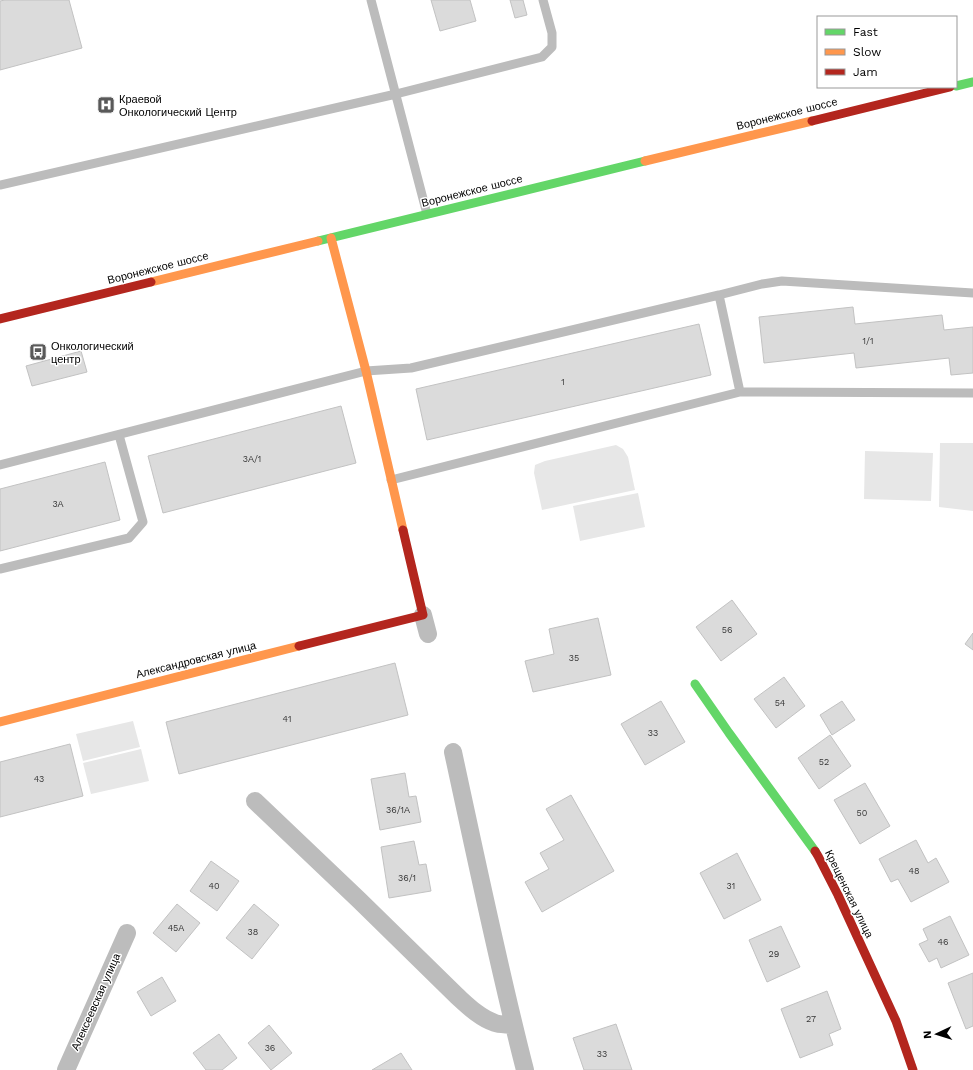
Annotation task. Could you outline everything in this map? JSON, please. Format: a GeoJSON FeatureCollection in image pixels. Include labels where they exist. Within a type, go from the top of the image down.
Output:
{"type":"FeatureCollection","features":[{"type":"Feature","properties":{"kind":"street"},"geometry":{"type":"LineString","coordinates":[[957,86],[973,82]]}},
{"type":"Feature","properties":{"kind":"street","name":"Воронежское шоссе"},"geometry":{"type":"LineString","coordinates":[[0,319],[946,88]]}},
{"type":"Feature","properties":{"kind":"street"},"geometry":{"type":"LineString","coordinates":[[331,238],[366,371],[390,480],[428,634]]}},
{"type":"Feature","properties":{"kind":"street","name":"Александровская улица"},"geometry":{"type":"LineString","coordinates":[[0,722],[423,615]]}},
{"type":"Feature","properties":{"kind":"street","name":"Крещенская улица"},"geometry":{"type":"LineString","coordinates":[[695,684],[728,733],[818,856],[838,895],[896,1021],[913,1070]]}},
{"type":"Feature","properties":{"kind":"street"},"geometry":{"type":"LineString","coordinates":[[453,752],[513,1025],[526,1070]]}},
{"type":"Feature","properties":{"kind":"street"},"geometry":{"type":"LineString","coordinates":[[255,801],[441,981],[471,1008],[484,1018],[496,1023],[513,1025]]}},
{"type":"Feature","properties":{"kind":"street","name":"Алексеевская улица"},"geometry":{"type":"LineString","coordinates":[[66,1070],[127,934]]}},
{"type":"Feature","properties":{"kind":"lane"},"geometry":{"type":"LineString","coordinates":[[371,0],[427,214]]}},
{"type":"Feature","properties":{"kind":"lane"},"geometry":{"type":"LineString","coordinates":[[0,185],[396,94],[542,57],[552,46],[552,33],[544,0]]}},
{"type":"Feature","properties":{"kind":"lane"},"geometry":{"type":"LineString","coordinates":[[0,465],[366,371],[411,368],[762,284],[782,281],[973,294]]}},
{"type":"Feature","properties":{"kind":"lane"},"geometry":{"type":"LineString","coordinates":[[719,295],[740,392]]}},
{"type":"Feature","properties":{"kind":"lane"},"geometry":{"type":"LineString","coordinates":[[390,480],[740,392],[973,393]]}},
{"type":"Feature","properties":{"kind":"lane"},"geometry":{"type":"LineString","coordinates":[[0,569],[129,538],[143,522],[119,435]]}},
{"type":"Feature","properties":{"kind":"shaded area"},"geometry":{"type":"Polygon","coordinates":[[[940,443],[973,443],[973,511],[939,507],[940,443]]]}},
{"type":"Feature","properties":{"kind":"shaded area"},"geometry":{"type":"Polygon","coordinates":[[[616,445],[623,449],[628,457],[635,490],[542,510],[534,473],[535,465],[545,461],[616,445]]]}},
{"type":"Feature","properties":{"kind":"shaded area"},"geometry":{"type":"Polygon","coordinates":[[[865,451],[933,453],[931,501],[864,499],[865,451]]]}},
{"type":"Feature","properties":{"kind":"shaded area"},"geometry":{"type":"Polygon","coordinates":[[[638,493],[645,527],[580,541],[573,506],[638,493]]]}},
{"type":"Feature","properties":{"kind":"shaded area"},"geometry":{"type":"Polygon","coordinates":[[[133,721],[140,747],[83,761],[76,734],[133,721]]]}},
{"type":"Feature","properties":{"kind":"shaded area"},"geometry":{"type":"Polygon","coordinates":[[[141,749],[149,781],[91,794],[83,763],[141,749]]]}},
{"type":"Feature","properties":{"kind":"building"},"geometry":{"type":"Polygon","coordinates":[[[69,0],[82,48],[0,70],[0,1],[69,0]]]}},
{"type":"Feature","properties":{"kind":"building"},"geometry":{"type":"Polygon","coordinates":[[[431,0],[470,0],[476,21],[440,31],[431,0]]]}},
{"type":"Feature","properties":{"kind":"building"},"geometry":{"type":"Polygon","coordinates":[[[510,0],[523,0],[527,15],[515,18],[510,0]]]}},
{"type":"Feature","properties":{"kind":"building"},"geometry":{"type":"Polygon","coordinates":[[[853,307],[855,324],[942,315],[944,330],[973,327],[973,373],[951,375],[949,358],[856,368],[854,353],[764,363],[759,317],[853,307]]]}},
{"type":"Feature","properties":{"kind":"building"},"geometry":{"type":"Polygon","coordinates":[[[699,324],[711,375],[427,440],[416,389],[699,324]]]}},
{"type":"Feature","properties":{"kind":"building"},"geometry":{"type":"Polygon","coordinates":[[[81,351],[87,372],[32,386],[26,366],[81,351]]]}},
{"type":"Feature","properties":{"kind":"building"},"geometry":{"type":"Polygon","coordinates":[[[341,406],[356,463],[163,513],[148,456],[341,406]]]}},
{"type":"Feature","properties":{"kind":"building"},"geometry":{"type":"Polygon","coordinates":[[[105,462],[120,520],[0,551],[0,489],[105,462]]]}},
{"type":"Feature","properties":{"kind":"building"},"geometry":{"type":"Polygon","coordinates":[[[732,600],[757,634],[721,661],[696,627],[732,600]]]}},
{"type":"Feature","properties":{"kind":"building"},"geometry":{"type":"Polygon","coordinates":[[[598,618],[611,675],[533,692],[525,661],[554,654],[549,629],[598,618]]]}},
{"type":"Feature","properties":{"kind":"building"},"geometry":{"type":"Polygon","coordinates":[[[973,633],[973,650],[965,644],[973,633]]]}},
{"type":"Feature","properties":{"kind":"building"},"geometry":{"type":"Polygon","coordinates":[[[395,663],[408,715],[179,774],[166,722],[395,663]]]}},
{"type":"Feature","properties":{"kind":"building"},"geometry":{"type":"Polygon","coordinates":[[[784,677],[805,706],[776,728],[754,699],[784,677]]]}},
{"type":"Feature","properties":{"kind":"building"},"geometry":{"type":"Polygon","coordinates":[[[661,701],[685,742],[645,765],[621,724],[661,701]]]}},
{"type":"Feature","properties":{"kind":"building"},"geometry":{"type":"Polygon","coordinates":[[[842,701],[855,720],[832,735],[820,715],[842,701]]]}},
{"type":"Feature","properties":{"kind":"building"},"geometry":{"type":"Polygon","coordinates":[[[830,735],[851,766],[819,789],[798,758],[830,735]]]}},
{"type":"Feature","properties":{"kind":"building"},"geometry":{"type":"Polygon","coordinates":[[[70,744],[83,796],[0,817],[0,762],[70,744]]]}},
{"type":"Feature","properties":{"kind":"building"},"geometry":{"type":"Polygon","coordinates":[[[405,773],[409,797],[416,796],[421,822],[380,830],[371,779],[405,773]]]}},
{"type":"Feature","properties":{"kind":"building"},"geometry":{"type":"Polygon","coordinates":[[[865,783],[890,826],[860,844],[834,800],[865,783]]]}},
{"type":"Feature","properties":{"kind":"building"},"geometry":{"type":"Polygon","coordinates":[[[571,795],[614,871],[542,912],[525,882],[549,869],[540,853],[564,840],[546,809],[571,795]]]}},
{"type":"Feature","properties":{"kind":"building"},"geometry":{"type":"Polygon","coordinates":[[[916,840],[928,863],[936,858],[949,882],[911,902],[898,879],[891,882],[879,859],[916,840]]]}},
{"type":"Feature","properties":{"kind":"building"},"geometry":{"type":"Polygon","coordinates":[[[414,841],[419,865],[426,864],[431,891],[389,898],[381,847],[414,841]]]}},
{"type":"Feature","properties":{"kind":"building"},"geometry":{"type":"Polygon","coordinates":[[[737,853],[761,900],[724,919],[700,873],[737,853]]]}},
{"type":"Feature","properties":{"kind":"building"},"geometry":{"type":"Polygon","coordinates":[[[211,861],[239,881],[217,911],[190,891],[211,861]]]}},
{"type":"Feature","properties":{"kind":"building"},"geometry":{"type":"Polygon","coordinates":[[[177,904],[200,923],[176,952],[153,933],[177,904]]]}},
{"type":"Feature","properties":{"kind":"building"},"geometry":{"type":"Polygon","coordinates":[[[254,904],[279,925],[252,959],[226,938],[254,904]]]}},
{"type":"Feature","properties":{"kind":"building"},"geometry":{"type":"Polygon","coordinates":[[[950,916],[969,955],[941,968],[937,958],[929,962],[919,944],[928,940],[923,929],[950,916]]]}},
{"type":"Feature","properties":{"kind":"building"},"geometry":{"type":"Polygon","coordinates":[[[781,926],[800,967],[767,982],[749,940],[781,926]]]}},
{"type":"Feature","properties":{"kind":"building"},"geometry":{"type":"Polygon","coordinates":[[[973,973],[973,1026],[966,1029],[948,983],[973,973]]]}},
{"type":"Feature","properties":{"kind":"building"},"geometry":{"type":"Polygon","coordinates":[[[162,977],[176,1001],[151,1016],[137,992],[162,977]]]}},
{"type":"Feature","properties":{"kind":"building"},"geometry":{"type":"Polygon","coordinates":[[[827,991],[841,1029],[829,1034],[833,1045],[800,1058],[781,1009],[827,991]]]}},
{"type":"Feature","properties":{"kind":"building"},"geometry":{"type":"Polygon","coordinates":[[[616,1024],[632,1070],[584,1070],[573,1038],[616,1024]]]}},
{"type":"Feature","properties":{"kind":"building"},"geometry":{"type":"Polygon","coordinates":[[[269,1025],[292,1053],[271,1070],[248,1043],[269,1025]]]}},
{"type":"Feature","properties":{"kind":"building"},"geometry":{"type":"Polygon","coordinates":[[[219,1034],[237,1058],[222,1070],[206,1070],[193,1053],[219,1034]]]}},
{"type":"Feature","properties":{"kind":"building"},"geometry":{"type":"Polygon","coordinates":[[[401,1053],[412,1070],[372,1070],[401,1053]]]}},
{"type":"Feature","properties":{"kind":"traffic: fast"},"geometry":{"type":"LineString","coordinates":[[957,86],[973,82]]}},
{"type":"Feature","properties":{"kind":"traffic: fast"},"geometry":{"type":"LineString","coordinates":[[318,241],[645,161]]}},
{"type":"Feature","properties":{"kind":"traffic: fast"},"geometry":{"type":"LineString","coordinates":[[695,684],[815,851]]}},
{"type":"Feature","properties":{"kind":"traffic: slow"},"geometry":{"type":"LineString","coordinates":[[645,161],[812,121]]}},
{"type":"Feature","properties":{"kind":"traffic: slow"},"geometry":{"type":"LineString","coordinates":[[331,238],[366,371],[403,530]]}},
{"type":"Feature","properties":{"kind":"traffic: slow"},"geometry":{"type":"LineString","coordinates":[[151,282],[318,241]]}},
{"type":"Feature","properties":{"kind":"traffic: slow"},"geometry":{"type":"LineString","coordinates":[[0,722],[299,646]]}},
{"type":"Feature","properties":{"kind":"traffic: jam"},"geometry":{"type":"LineString","coordinates":[[812,121],[946,88]]}},
{"type":"Feature","properties":{"kind":"traffic: jam"},"geometry":{"type":"LineString","coordinates":[[0,319],[151,282]]}},
{"type":"Feature","properties":{"kind":"traffic: jam"},"geometry":{"type":"LineString","coordinates":[[299,646],[423,615],[403,530]]}},
{"type":"Feature","properties":{"kind":"traffic: jam"},"geometry":{"type":"LineString","coordinates":[[815,851],[838,895],[896,1021],[913,1070]]}},
{"type":"Feature","properties":{"kind":"place","name":"Краевой Онкологический Центр"},"geometry":{"type":"Point","coordinates":[106,105]}},
{"type":"Feature","properties":{"kind":"place","name":"Онкологический центр"},"geometry":{"type":"Point","coordinates":[38,352]}}]}
